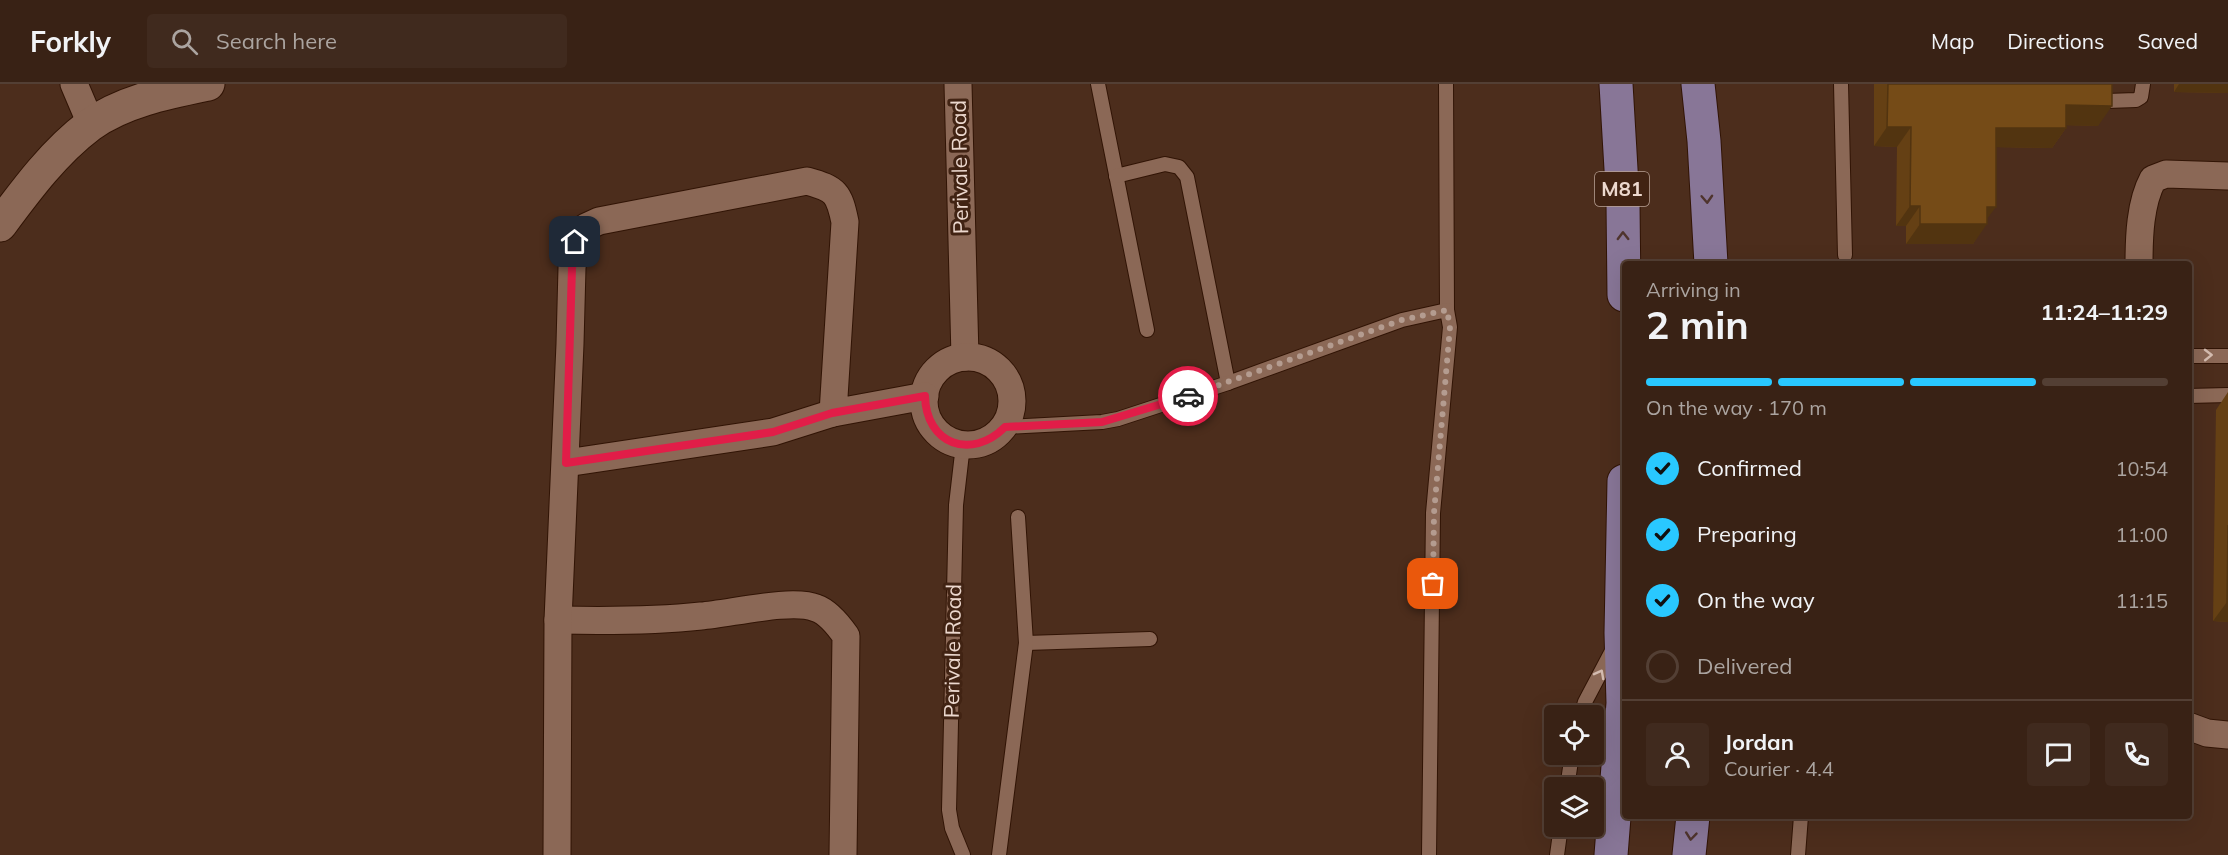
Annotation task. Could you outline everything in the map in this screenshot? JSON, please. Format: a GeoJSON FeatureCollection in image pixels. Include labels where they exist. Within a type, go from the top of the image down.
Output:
{"type":"FeatureCollection","features":[{"type":"Feature","properties":{"kind":"main road","name":"M81"},"geometry":{"type":"LineString","coordinates":[[1616,84],[1623,203],[1624,261]]}},
{"type":"Feature","properties":{"kind":"main road"},"geometry":{"type":"LineString","coordinates":[[1698,84],[1704,141],[1711,261]]}},
{"type":"Feature","properties":{"kind":"main road"},"geometry":{"type":"LineString","coordinates":[[1704,141],[1711,84]]}},
{"type":"Feature","properties":{"kind":"main road"},"geometry":{"type":"LineString","coordinates":[[1622,582],[1622,668]]}},
{"type":"Feature","properties":{"kind":"main road"},"geometry":{"type":"LineString","coordinates":[[1611,855],[1622,716]]}},
{"type":"Feature","properties":{"kind":"main road"},"geometry":{"type":"LineString","coordinates":[[1689,855],[1693,819]]}},
{"type":"Feature","properties":{"kind":"street"},"geometry":{"type":"LineString","coordinates":[[74,84],[92,124]]}},
{"type":"Feature","properties":{"kind":"street"},"geometry":{"type":"LineString","coordinates":[[0,225],[22,195],[60,152],[92,124],[120,109],[161,94],[208,84]]}},
{"type":"Feature","properties":{"kind":"street","name":"Perivale Road"},"geometry":{"type":"LineString","coordinates":[[958,84],[965,357]]}},
{"type":"Feature","properties":{"kind":"street"},"geometry":{"type":"LineString","coordinates":[[2139,254],[2146,191],[2152,179],[2166,174],[2228,176]]}},
{"type":"Feature","properties":{"kind":"street"},"geometry":{"type":"LineString","coordinates":[[557,855],[558,620],[572,268],[575,242],[586,227],[600,221],[807,181],[832,189],[838,198],[845,222],[832,413]]}},
{"type":"Feature","properties":{"kind":"street"},"geometry":{"type":"LineString","coordinates":[[965,357],[980,358],[993,364],[1010,386],[1013,400],[1011,414],[1005,427],[994,437],[982,443],[963,445],[940,436],[925,411],[925,396],[928,382],[938,369],[950,361],[965,357]]}},
{"type":"Feature","properties":{"kind":"street"},"geometry":{"type":"LineString","coordinates":[[566,463],[773,432],[832,413],[925,396]]}},
{"type":"Feature","properties":{"kind":"street"},"geometry":{"type":"LineString","coordinates":[[558,620],[625,622],[702,616],[792,605],[816,608],[837,624],[846,636],[843,855]]}},
{"type":"Feature","properties":{"kind":"street"},"geometry":{"type":"LineString","coordinates":[[2192,728],[2207,734],[2228,735]]}},
{"type":"Feature","properties":{"kind":"lane"},"geometry":{"type":"LineString","coordinates":[[1098,84],[1147,330]]}},
{"type":"Feature","properties":{"kind":"lane"},"geometry":{"type":"LineString","coordinates":[[1429,855],[1434,513],[1450,327],[1447,310],[1446,84]]}},
{"type":"Feature","properties":{"kind":"lane"},"geometry":{"type":"LineString","coordinates":[[1841,84],[1845,255]]}},
{"type":"Feature","properties":{"kind":"lane"},"geometry":{"type":"LineString","coordinates":[[2106,101],[2136,100],[2141,97],[2143,84]]}},
{"type":"Feature","properties":{"kind":"lane"},"geometry":{"type":"LineString","coordinates":[[1116,176],[1165,165],[1179,166],[1187,177],[1228,383]]}},
{"type":"Feature","properties":{"kind":"lane"},"geometry":{"type":"LineString","coordinates":[[1005,427],[1110,421],[1228,383],[1402,320],[1447,310]]}},
{"type":"Feature","properties":{"kind":"lane"},"geometry":{"type":"LineString","coordinates":[[2192,356],[2228,356]]}},
{"type":"Feature","properties":{"kind":"lane"},"geometry":{"type":"LineString","coordinates":[[2192,396],[2228,395]]}},
{"type":"Feature","properties":{"kind":"lane","name":"Perivale Road"},"geometry":{"type":"LineString","coordinates":[[963,445],[956,505],[949,810],[952,828],[963,855]]}},
{"type":"Feature","properties":{"kind":"lane"},"geometry":{"type":"LineString","coordinates":[[999,855],[1026,643],[1018,517]]}},
{"type":"Feature","properties":{"kind":"lane"},"geometry":{"type":"LineString","coordinates":[[1584,705],[1621,633]]}},
{"type":"Feature","properties":{"kind":"lane"},"geometry":{"type":"LineString","coordinates":[[1026,643],[1150,639]]}},
{"type":"Feature","properties":{"kind":"lane"},"geometry":{"type":"LineString","coordinates":[[1798,855],[1801,819]]}},
{"type":"Feature","properties":{"kind":"lane"},"geometry":{"type":"LineString","coordinates":[[1554,853],[1559,837]]}},
{"type":"Feature","properties":{"kind":"building"},"geometry":{"type":"Polygon","coordinates":[[[1888,84],[2112,84],[2112,106],[2066,105],[2066,128],[1996,128],[1996,207],[1987,207],[1987,224],[1920,224],[1920,206],[1910,206],[1911,127],[1887,127],[1888,84]]]}},
{"type":"Feature","properties":{"kind":"building"},"geometry":{"type":"Polygon","coordinates":[[[2228,525],[2228,602],[2227,602],[2228,525]]]}},
{"type":"Feature","properties":{"kind":"way so far"},"geometry":{"type":"LineString","coordinates":[[1188,396],[1402,320],[1447,310],[1450,327],[1434,513],[1433,584]]}},
{"type":"Feature","properties":{"kind":"route"},"geometry":{"type":"LineString","coordinates":[[575,242],[572,268],[566,463],[773,432],[832,413],[925,396],[925,411],[940,436],[954,443],[968,446],[994,437],[1005,427],[1102,422],[1188,396]]}}]}
